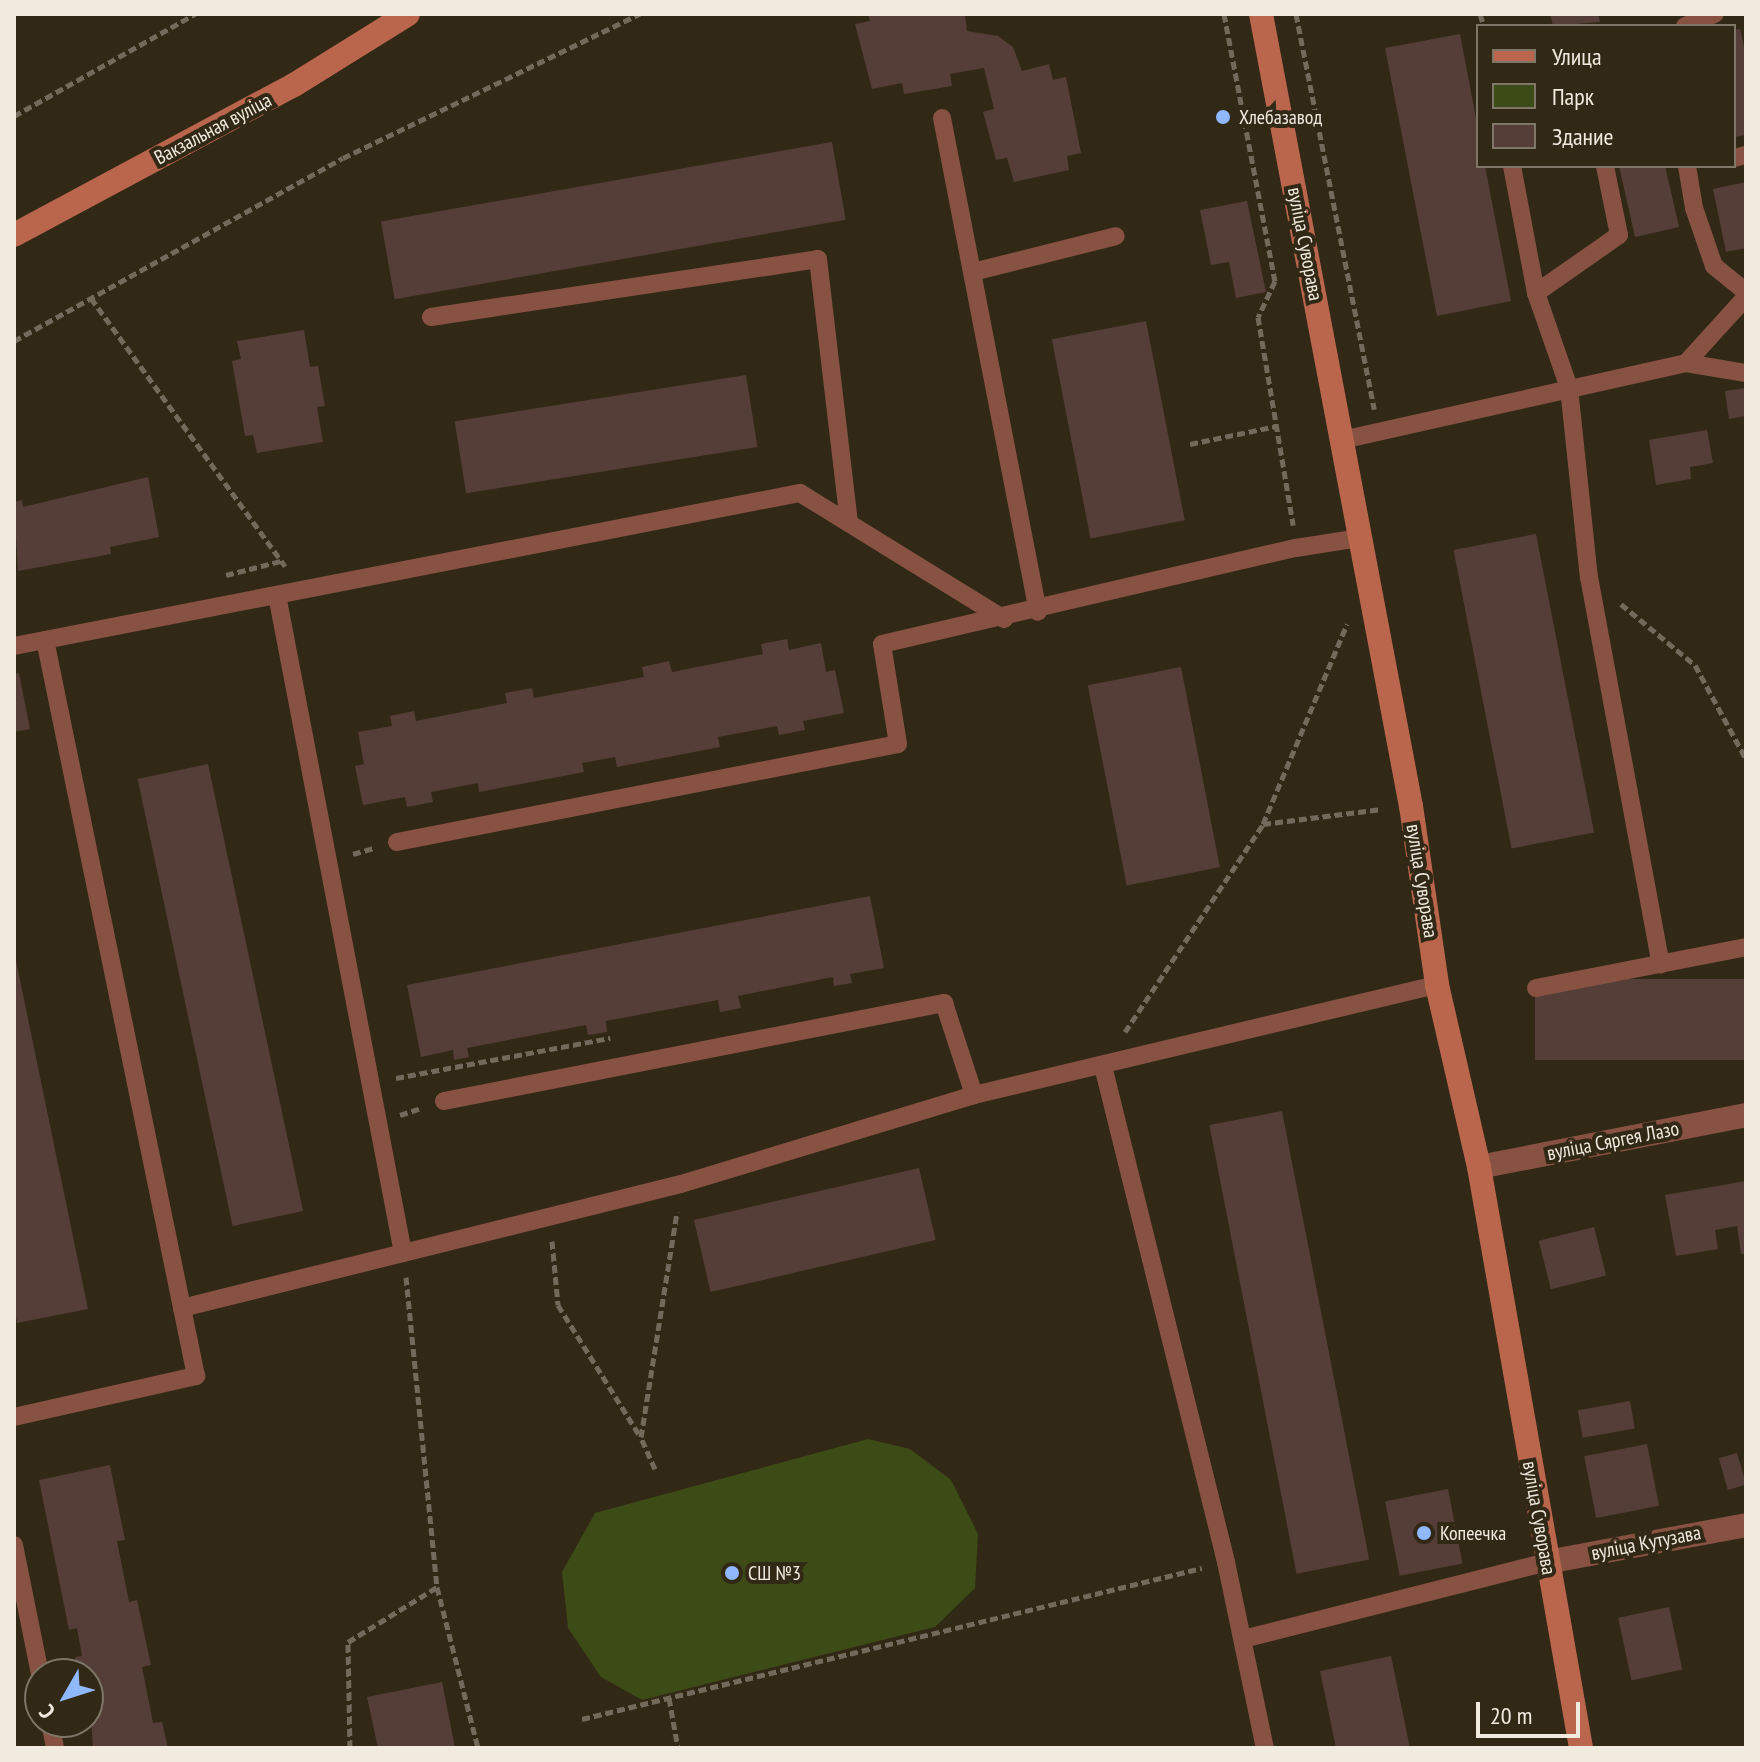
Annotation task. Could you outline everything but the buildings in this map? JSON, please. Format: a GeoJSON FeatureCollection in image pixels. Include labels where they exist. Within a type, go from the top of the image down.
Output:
{"type":"FeatureCollection","features":[{"type":"Feature","properties":{"kind":"main road","name":"Вакзальная вуліца"},"geometry":{"type":"LineString","coordinates":[[14,235],[294,85],[408,14]]}},
{"type":"Feature","properties":{"kind":"main road","name":"вуліца Суворава"},"geometry":{"type":"LineString","coordinates":[[1261,14],[1411,806],[1437,985],[1479,1167],[1581,1748]]}},
{"type":"Feature","properties":{"kind":"street","name":"вуліца Сяргея Лазо"},"geometry":{"type":"LineString","coordinates":[[1479,1167],[1746,1115]]}},
{"type":"Feature","properties":{"kind":"street","name":"вуліца Кутузава"},"geometry":{"type":"LineString","coordinates":[[1547,1562],[1746,1525]]}},
{"type":"Feature","properties":{"kind":"lane"},"geometry":{"type":"LineString","coordinates":[[1690,24],[1715,14]]}},
{"type":"Feature","properties":{"kind":"lane"},"geometry":{"type":"LineString","coordinates":[[942,118],[1038,612]]}},
{"type":"Feature","properties":{"kind":"lane"},"geometry":{"type":"LineString","coordinates":[[1512,168],[1536,293],[1569,388],[1589,577],[1661,964]]}},
{"type":"Feature","properties":{"kind":"lane"},"geometry":{"type":"LineString","coordinates":[[1536,293],[1619,235],[1605,168]]}},
{"type":"Feature","properties":{"kind":"lane"},"geometry":{"type":"LineString","coordinates":[[1686,363],[1746,295],[1714,266],[1694,208],[1687,168]]}},
{"type":"Feature","properties":{"kind":"lane"},"geometry":{"type":"LineString","coordinates":[[973,272],[1116,236]]}},
{"type":"Feature","properties":{"kind":"lane"},"geometry":{"type":"LineString","coordinates":[[431,317],[818,259],[849,523]]}},
{"type":"Feature","properties":{"kind":"lane"},"geometry":{"type":"LineString","coordinates":[[1342,440],[1379,435],[1686,363],[1729,374],[1746,373]]}},
{"type":"Feature","properties":{"kind":"lane"},"geometry":{"type":"LineString","coordinates":[[14,646],[800,493],[1004,619]]}},
{"type":"Feature","properties":{"kind":"lane"},"geometry":{"type":"LineString","coordinates":[[397,842],[898,744],[882,644],[1038,612],[1296,548],[1360,538]]}},
{"type":"Feature","properties":{"kind":"lane"},"geometry":{"type":"LineString","coordinates":[[277,595],[403,1253]]}},
{"type":"Feature","properties":{"kind":"lane"},"geometry":{"type":"LineString","coordinates":[[14,1417],[196,1376],[45,640]]}},
{"type":"Feature","properties":{"kind":"lane"},"geometry":{"type":"LineString","coordinates":[[1536,988],[1746,947]]}},
{"type":"Feature","properties":{"kind":"lane"},"geometry":{"type":"LineString","coordinates":[[182,1308],[681,1184],[974,1095],[1437,985]]}},
{"type":"Feature","properties":{"kind":"lane"},"geometry":{"type":"LineString","coordinates":[[444,1101],[944,1003],[974,1095]]}},
{"type":"Feature","properties":{"kind":"lane"},"geometry":{"type":"LineString","coordinates":[[1103,1066],[1226,1562],[1265,1748]]}},
{"type":"Feature","properties":{"kind":"lane"},"geometry":{"type":"LineString","coordinates":[[14,1545],[37,1658]]}},
{"type":"Feature","properties":{"kind":"lane"},"geometry":{"type":"LineString","coordinates":[[1243,1639],[1547,1562]]}},
{"type":"Feature","properties":{"kind":"path"},"geometry":{"type":"LineString","coordinates":[[14,116],[195,14]]}},
{"type":"Feature","properties":{"kind":"path"},"geometry":{"type":"LineString","coordinates":[[14,341],[343,158],[640,14]]}},
{"type":"Feature","properties":{"kind":"path"},"geometry":{"type":"LineString","coordinates":[[1224,14],[1275,281],[1258,317],[1296,548]]}},
{"type":"Feature","properties":{"kind":"path"},"geometry":{"type":"LineString","coordinates":[[1296,14],[1379,435]]}},
{"type":"Feature","properties":{"kind":"path"},"geometry":{"type":"LineString","coordinates":[[91,298],[302,590]]}},
{"type":"Feature","properties":{"kind":"path"},"geometry":{"type":"LineString","coordinates":[[1190,444],[1277,426]]}},
{"type":"Feature","properties":{"kind":"path"},"geometry":{"type":"LineString","coordinates":[[1589,577],[1695,665],[1746,759]]}},
{"type":"Feature","properties":{"kind":"path"},"geometry":{"type":"LineString","coordinates":[[1103,1066],[1263,824],[1349,619]]}},
{"type":"Feature","properties":{"kind":"path"},"geometry":{"type":"LineString","coordinates":[[1263,824],[1411,806]]}},
{"type":"Feature","properties":{"kind":"path"},"geometry":{"type":"LineString","coordinates":[[641,1437],[681,1184]]}},
{"type":"Feature","properties":{"kind":"path"},"geometry":{"type":"LineString","coordinates":[[550,1217],[558,1305],[641,1437],[655,1469]]}},
{"type":"Feature","properties":{"kind":"path"},"geometry":{"type":"LineString","coordinates":[[403,1253],[437,1587],[478,1748]]}},
{"type":"Feature","properties":{"kind":"path"},"geometry":{"type":"LineString","coordinates":[[582,1719],[1226,1562]]}},
{"type":"Feature","properties":{"kind":"path"},"geometry":{"type":"LineString","coordinates":[[350,1748],[348,1642],[437,1587]]}},
{"type":"Feature","properties":{"kind":"path"},"geometry":{"type":"LineString","coordinates":[[669,1698],[678,1748]]}},
{"type":"Feature","properties":{"kind":"green space"},"geometry":{"type":"Polygon","coordinates":[[[868,1439],[910,1449],[951,1480],[978,1534],[975,1588],[935,1627],[642,1700],[601,1677],[568,1628],[562,1572],[595,1513],[868,1439]]]}},
{"type":"Feature","properties":{"kind":"place","name":"Хлебазавод"},"geometry":{"type":"Point","coordinates":[1223,117]}},
{"type":"Feature","properties":{"kind":"place","name":"Копеечка"},"geometry":{"type":"Point","coordinates":[1424,1533]}},
{"type":"Feature","properties":{"kind":"place","name":"СШ №3"},"geometry":{"type":"Point","coordinates":[732,1573]}}]}
